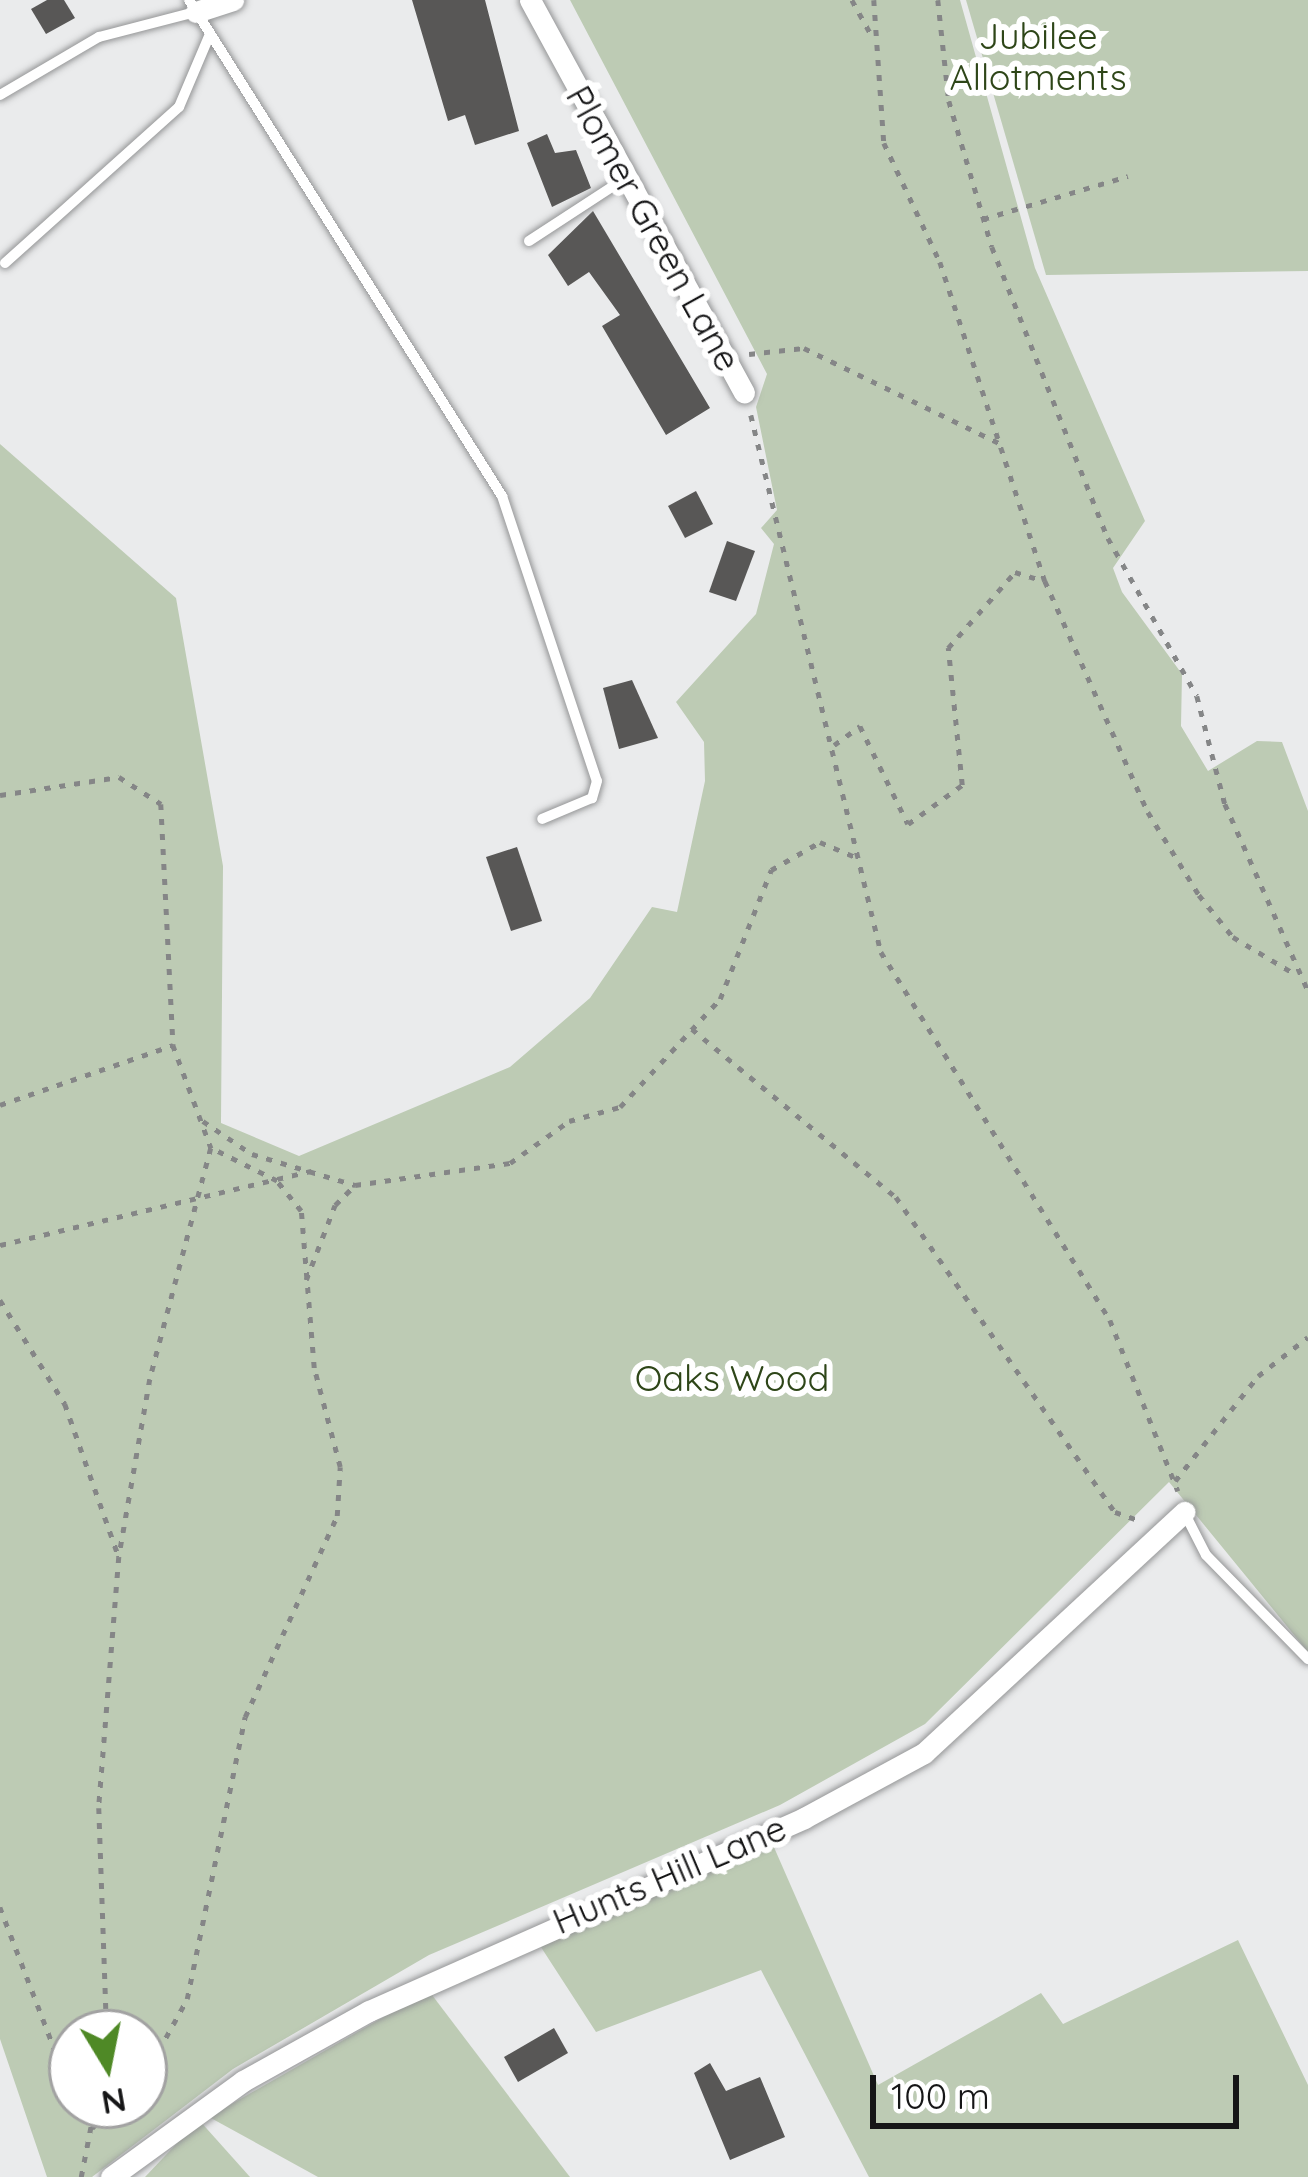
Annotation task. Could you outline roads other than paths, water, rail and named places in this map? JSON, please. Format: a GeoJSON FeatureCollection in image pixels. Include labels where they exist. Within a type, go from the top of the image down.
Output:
{"type":"FeatureCollection","features":[{"type":"Feature","properties":{"kind":"street"},"geometry":{"type":"LineString","coordinates":[[192,6],[233,0]]}},
{"type":"Feature","properties":{"kind":"street","name":"Plomer Green Lane"},"geometry":{"type":"LineString","coordinates":[[530,0],[621,181],[731,361],[744,393]]}},
{"type":"Feature","properties":{"kind":"street","name":"Hunts Hill Lane"},"geometry":{"type":"LineString","coordinates":[[111,2177],[243,2081],[369,2012],[804,1818],[923,1753],[1184,1512]]}},
{"type":"Feature","properties":{"kind":"lane"},"geometry":{"type":"LineString","coordinates":[[0,95],[99,37],[192,6],[502,496],[597,782],[592,798],[542,819]]}},
{"type":"Feature","properties":{"kind":"lane"},"geometry":{"type":"LineString","coordinates":[[5,263],[179,107],[210,34]]}},
{"type":"Feature","properties":{"kind":"lane"},"geometry":{"type":"LineString","coordinates":[[529,241],[621,181]]}},
{"type":"Feature","properties":{"kind":"lane"},"geometry":{"type":"LineString","coordinates":[[1184,1512],[1206,1555],[1308,1659]]}},
{"type":"Feature","properties":{"kind":"park label","name":"Jubilee Allotments"},"geometry":{"type":"Point","coordinates":[1038,56]}},
{"type":"Feature","properties":{"kind":"park label","name":"Oaks Wood"},"geometry":{"type":"Point","coordinates":[732,1378]}}]}
